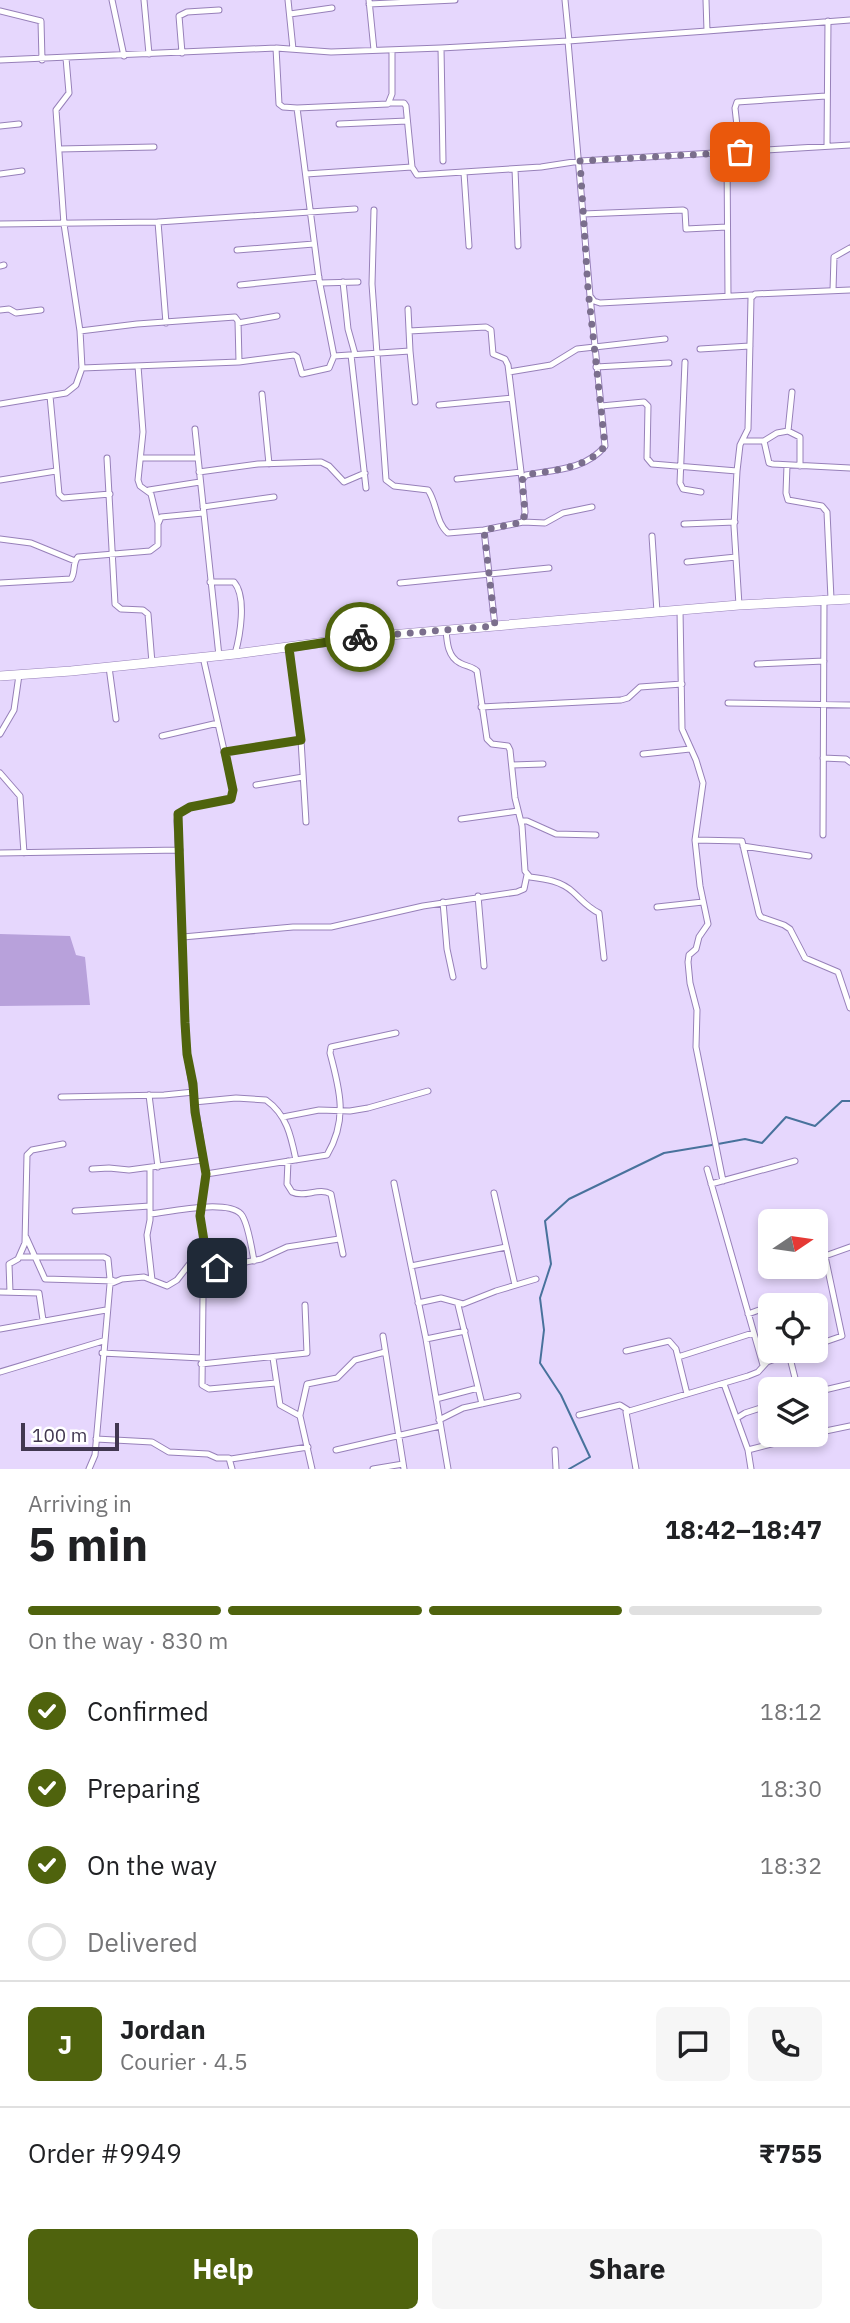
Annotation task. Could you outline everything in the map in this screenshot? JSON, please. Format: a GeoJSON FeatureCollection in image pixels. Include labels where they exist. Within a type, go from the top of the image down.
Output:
{"type":"FeatureCollection","features":[{"type":"Feature","properties":{"kind":"main road"},"geometry":{"type":"LineString","coordinates":[[0,676],[219,656],[355,638],[739,605],[850,599]]}},
{"type":"Feature","properties":{"kind":"street"},"geometry":{"type":"LineString","coordinates":[[112,0],[124,56]]}},
{"type":"Feature","properties":{"kind":"street"},"geometry":{"type":"LineString","coordinates":[[144,0],[149,54]]}},
{"type":"Feature","properties":{"kind":"street"},"geometry":{"type":"LineString","coordinates":[[288,0],[293,49]]}},
{"type":"Feature","properties":{"kind":"street"},"geometry":{"type":"LineString","coordinates":[[374,50],[369,2],[456,0]]}},
{"type":"Feature","properties":{"kind":"street"},"geometry":{"type":"LineString","coordinates":[[522,480],[526,475],[581,464],[600,452],[606,440],[594,346],[565,0]]}},
{"type":"Feature","properties":{"kind":"street"},"geometry":{"type":"LineString","coordinates":[[706,0],[708,30]]}},
{"type":"Feature","properties":{"kind":"street"},"geometry":{"type":"LineString","coordinates":[[290,14],[332,8]]}},
{"type":"Feature","properties":{"kind":"street"},"geometry":{"type":"LineString","coordinates":[[182,52],[179,16],[187,12],[219,10]]}},
{"type":"Feature","properties":{"kind":"street"},"geometry":{"type":"LineString","coordinates":[[0,11],[41,21],[42,60]]}},
{"type":"Feature","properties":{"kind":"street"},"geometry":{"type":"LineString","coordinates":[[0,60],[276,48],[331,52],[441,48],[850,20]]}},
{"type":"Feature","properties":{"kind":"street"},"geometry":{"type":"LineString","coordinates":[[827,146],[828,21]]}},
{"type":"Feature","properties":{"kind":"street"},"geometry":{"type":"LineString","coordinates":[[276,48],[279,104],[282,107],[405,104],[412,167],[417,175],[515,169],[580,161],[850,145]]}},
{"type":"Feature","properties":{"kind":"street"},"geometry":{"type":"LineString","coordinates":[[441,48],[443,161]]}},
{"type":"Feature","properties":{"kind":"street"},"geometry":{"type":"LineString","coordinates":[[390,103],[392,50]]}},
{"type":"Feature","properties":{"kind":"street"},"geometry":{"type":"LineString","coordinates":[[0,404],[66,393],[73,389],[82,368],[80,331],[64,224],[56,110],[69,93],[66,58]]}},
{"type":"Feature","properties":{"kind":"street"},"geometry":{"type":"LineString","coordinates":[[740,152],[735,108],[737,103],[826,96]]}},
{"type":"Feature","properties":{"kind":"street"},"geometry":{"type":"LineString","coordinates":[[82,368],[239,362],[294,355],[302,374],[328,370],[334,356],[319,280],[297,108]]}},
{"type":"Feature","properties":{"kind":"street"},"geometry":{"type":"LineString","coordinates":[[339,124],[407,121]]}},
{"type":"Feature","properties":{"kind":"street"},"geometry":{"type":"LineString","coordinates":[[0,126],[19,124]]}},
{"type":"Feature","properties":{"kind":"street"},"geometry":{"type":"LineString","coordinates":[[59,149],[154,147]]}},
{"type":"Feature","properties":{"kind":"street"},"geometry":{"type":"LineString","coordinates":[[727,152],[727,296]]}},
{"type":"Feature","properties":{"kind":"street"},"geometry":{"type":"LineString","coordinates":[[306,174],[412,167]]}},
{"type":"Feature","properties":{"kind":"street"},"geometry":{"type":"LineString","coordinates":[[515,169],[518,246]]}},
{"type":"Feature","properties":{"kind":"street"},"geometry":{"type":"LineString","coordinates":[[0,174],[22,172]]}},
{"type":"Feature","properties":{"kind":"street"},"geometry":{"type":"LineString","coordinates":[[464,173],[469,246]]}},
{"type":"Feature","properties":{"kind":"street"},"geometry":{"type":"LineString","coordinates":[[0,224],[158,222],[355,209]]}},
{"type":"Feature","properties":{"kind":"street"},"geometry":{"type":"LineString","coordinates":[[583,214],[683,209],[685,229],[727,228]]}},
{"type":"Feature","properties":{"kind":"street"},"geometry":{"type":"LineString","coordinates":[[374,210],[372,284],[387,484],[428,490],[442,527],[448,533],[484,530],[523,522],[545,523],[563,513],[592,507]]}},
{"type":"Feature","properties":{"kind":"street"},"geometry":{"type":"LineString","coordinates":[[158,222],[166,323]]}},
{"type":"Feature","properties":{"kind":"street"},"geometry":{"type":"LineString","coordinates":[[237,250],[314,244]]}},
{"type":"Feature","properties":{"kind":"street"},"geometry":{"type":"LineString","coordinates":[[833,290],[834,257],[850,248]]}},
{"type":"Feature","properties":{"kind":"street"},"geometry":{"type":"LineString","coordinates":[[240,285],[319,280],[358,282]]}},
{"type":"Feature","properties":{"kind":"street"},"geometry":{"type":"LineString","coordinates":[[343,282],[366,488]]}},
{"type":"Feature","properties":{"kind":"street"},"geometry":{"type":"LineString","coordinates":[[590,296],[600,303],[850,290]]}},
{"type":"Feature","properties":{"kind":"street"},"geometry":{"type":"LineString","coordinates":[[739,605],[735,522],[737,471],[742,441],[748,429],[752,295]]}},
{"type":"Feature","properties":{"kind":"street"},"geometry":{"type":"LineString","coordinates":[[0,310],[9,309],[16,313],[41,310]]}},
{"type":"Feature","properties":{"kind":"street"},"geometry":{"type":"LineString","coordinates":[[408,309],[415,402]]}},
{"type":"Feature","properties":{"kind":"street"},"geometry":{"type":"LineString","coordinates":[[238,323],[276,316]]}},
{"type":"Feature","properties":{"kind":"street"},"geometry":{"type":"LineString","coordinates":[[80,331],[235,317],[238,323],[239,362]]}},
{"type":"Feature","properties":{"kind":"street"},"geometry":{"type":"LineString","coordinates":[[409,331],[488,328],[491,333],[493,354],[505,359],[509,372],[525,512],[523,522]]}},
{"type":"Feature","properties":{"kind":"street"},"geometry":{"type":"LineString","coordinates":[[509,372],[551,365],[570,352],[594,346],[665,339]]}},
{"type":"Feature","properties":{"kind":"street"},"geometry":{"type":"LineString","coordinates":[[700,349],[750,346]]}},
{"type":"Feature","properties":{"kind":"street"},"geometry":{"type":"LineString","coordinates":[[334,356],[410,351]]}},
{"type":"Feature","properties":{"kind":"street"},"geometry":{"type":"LineString","coordinates":[[685,362],[681,488],[701,492]]}},
{"type":"Feature","properties":{"kind":"street"},"geometry":{"type":"LineString","coordinates":[[596,367],[669,363]]}},
{"type":"Feature","properties":{"kind":"street"},"geometry":{"type":"LineString","coordinates":[[75,561],[82,556],[155,549],[158,545],[158,524],[149,490],[139,483],[142,419],[138,366]]}},
{"type":"Feature","properties":{"kind":"street"},"geometry":{"type":"LineString","coordinates":[[788,431],[792,392]]}},
{"type":"Feature","properties":{"kind":"street"},"geometry":{"type":"LineString","coordinates":[[262,394],[269,464]]}},
{"type":"Feature","properties":{"kind":"street"},"geometry":{"type":"LineString","coordinates":[[50,396],[57,491],[63,498],[110,494]]}},
{"type":"Feature","properties":{"kind":"street"},"geometry":{"type":"LineString","coordinates":[[439,405],[512,398]]}},
{"type":"Feature","properties":{"kind":"street"},"geometry":{"type":"LineString","coordinates":[[601,405],[646,403],[649,411],[648,461],[656,465],[737,471]]}},
{"type":"Feature","properties":{"kind":"street"},"geometry":{"type":"LineString","coordinates":[[195,429],[219,656]]}},
{"type":"Feature","properties":{"kind":"street"},"geometry":{"type":"LineString","coordinates":[[742,441],[764,442],[777,433],[788,431],[800,437],[800,466]]}},
{"type":"Feature","properties":{"kind":"street"},"geometry":{"type":"LineString","coordinates":[[764,442],[769,463],[850,468]]}},
{"type":"Feature","properties":{"kind":"street"},"geometry":{"type":"LineString","coordinates":[[107,458],[114,604],[121,609],[143,610],[148,614],[152,663]]}},
{"type":"Feature","properties":{"kind":"street"},"geometry":{"type":"LineString","coordinates":[[141,458],[198,458]]}},
{"type":"Feature","properties":{"kind":"street"},"geometry":{"type":"LineString","coordinates":[[199,472],[269,464],[321,462],[329,466],[344,482],[365,473]]}},
{"type":"Feature","properties":{"kind":"street"},"geometry":{"type":"LineString","coordinates":[[787,465],[788,500],[821,506],[827,512],[823,835]]}},
{"type":"Feature","properties":{"kind":"street"},"geometry":{"type":"LineString","coordinates":[[0,480],[56,471]]}},
{"type":"Feature","properties":{"kind":"street"},"geometry":{"type":"LineString","coordinates":[[457,479],[521,472]]}},
{"type":"Feature","properties":{"kind":"street"},"geometry":{"type":"LineString","coordinates":[[149,490],[200,482]]}},
{"type":"Feature","properties":{"kind":"street"},"geometry":{"type":"LineString","coordinates":[[158,524],[164,516],[274,497]]}},
{"type":"Feature","properties":{"kind":"street"},"geometry":{"type":"LineString","coordinates":[[684,524],[735,522]]}},
{"type":"Feature","properties":{"kind":"street"},"geometry":{"type":"LineString","coordinates":[[484,530],[495,626]]}},
{"type":"Feature","properties":{"kind":"street"},"geometry":{"type":"LineString","coordinates":[[652,536],[657,612]]}},
{"type":"Feature","properties":{"kind":"street"},"geometry":{"type":"LineString","coordinates":[[0,539],[31,543],[75,561]]}},
{"type":"Feature","properties":{"kind":"street"},"geometry":{"type":"LineString","coordinates":[[687,562],[736,557]]}},
{"type":"Feature","properties":{"kind":"street"},"geometry":{"type":"LineString","coordinates":[[0,583],[71,579],[75,561]]}},
{"type":"Feature","properties":{"kind":"street"},"geometry":{"type":"LineString","coordinates":[[400,583],[549,568]]}},
{"type":"Feature","properties":{"kind":"street"},"geometry":{"type":"LineString","coordinates":[[210,582],[234,582],[238,587],[242,613],[235,654]]}},
{"type":"Feature","properties":{"kind":"street"},"geometry":{"type":"LineString","coordinates":[[680,610],[682,729],[703,783],[695,840],[708,920],[708,928],[699,937],[688,962],[697,1010],[696,1047],[723,1181]]}},
{"type":"Feature","properties":{"kind":"street"},"geometry":{"type":"LineString","coordinates":[[446,630],[451,654],[459,663],[477,671],[486,739],[492,744],[508,746],[521,821],[524,871],[527,875],[568,887],[586,907],[599,914],[604,958]]}},
{"type":"Feature","properties":{"kind":"street"},"geometry":{"type":"LineString","coordinates":[[289,648],[301,740],[306,822]]}},
{"type":"Feature","properties":{"kind":"street"},"geometry":{"type":"LineString","coordinates":[[25,1236],[45,1279],[49,1281],[114,1281],[136,1277],[152,1280],[160,1285],[173,1283],[205,1247],[201,1207],[206,1174],[185,1023],[178,814],[190,807],[227,801],[233,795],[203,657]]}},
{"type":"Feature","properties":{"kind":"street"},"geometry":{"type":"LineString","coordinates":[[757,664],[824,661]]}},
{"type":"Feature","properties":{"kind":"street"},"geometry":{"type":"LineString","coordinates":[[109,667],[116,719]]}},
{"type":"Feature","properties":{"kind":"street"},"geometry":{"type":"LineString","coordinates":[[0,734],[14,710],[19,675]]}},
{"type":"Feature","properties":{"kind":"street"},"geometry":{"type":"LineString","coordinates":[[481,707],[621,700],[628,698],[640,687],[682,684]]}},
{"type":"Feature","properties":{"kind":"street"},"geometry":{"type":"LineString","coordinates":[[728,703],[850,705]]}},
{"type":"Feature","properties":{"kind":"street"},"geometry":{"type":"LineString","coordinates":[[162,736],[218,723]]}},
{"type":"Feature","properties":{"kind":"street"},"geometry":{"type":"LineString","coordinates":[[225,752],[301,740]]}},
{"type":"Feature","properties":{"kind":"street"},"geometry":{"type":"LineString","coordinates":[[643,754],[690,749]]}},
{"type":"Feature","properties":{"kind":"street"},"geometry":{"type":"LineString","coordinates":[[823,758],[846,759],[850,762]]}},
{"type":"Feature","properties":{"kind":"street"},"geometry":{"type":"LineString","coordinates":[[512,765],[543,764]]}},
{"type":"Feature","properties":{"kind":"street"},"geometry":{"type":"LineString","coordinates":[[0,773],[20,796],[24,853]]}},
{"type":"Feature","properties":{"kind":"street"},"geometry":{"type":"LineString","coordinates":[[256,785],[303,777]]}},
{"type":"Feature","properties":{"kind":"street"},"geometry":{"type":"LineString","coordinates":[[461,819],[519,811]]}},
{"type":"Feature","properties":{"kind":"street"},"geometry":{"type":"LineString","coordinates":[[521,821],[556,834],[596,835]]}},
{"type":"Feature","properties":{"kind":"street"},"geometry":{"type":"LineString","coordinates":[[695,840],[739,839],[759,914],[790,929],[805,957],[838,972],[850,1008]]}},
{"type":"Feature","properties":{"kind":"street"},"geometry":{"type":"LineString","coordinates":[[743,846],[809,856]]}},
{"type":"Feature","properties":{"kind":"street"},"geometry":{"type":"LineString","coordinates":[[0,853],[180,850]]}},
{"type":"Feature","properties":{"kind":"street"},"geometry":{"type":"LineString","coordinates":[[183,937],[293,927],[331,927],[443,902],[523,890],[527,875]]}},
{"type":"Feature","properties":{"kind":"street"},"geometry":{"type":"LineString","coordinates":[[478,896],[484,966]]}},
{"type":"Feature","properties":{"kind":"street"},"geometry":{"type":"LineString","coordinates":[[443,902],[447,949],[453,977]]}},
{"type":"Feature","properties":{"kind":"street"},"geometry":{"type":"LineString","coordinates":[[657,907],[703,902]]}},
{"type":"Feature","properties":{"kind":"street"},"geometry":{"type":"LineString","coordinates":[[206,1174],[327,1155],[334,1143],[342,1111],[329,1050],[331,1047],[396,1033]]}},
{"type":"Feature","properties":{"kind":"street"},"geometry":{"type":"LineString","coordinates":[[283,1117],[319,1110],[368,1108],[428,1091]]}},
{"type":"Feature","properties":{"kind":"street"},"geometry":{"type":"LineString","coordinates":[[61,1097],[194,1093]]}},
{"type":"Feature","properties":{"kind":"street"},"geometry":{"type":"LineString","coordinates":[[149,1096],[158,1167]]}},
{"type":"Feature","properties":{"kind":"street"},"geometry":{"type":"LineString","coordinates":[[194,1102],[263,1098],[283,1117],[290,1132],[296,1160]]}},
{"type":"Feature","properties":{"kind":"street"},"geometry":{"type":"LineString","coordinates":[[19,1257],[25,1236],[27,1155],[32,1150],[63,1144]]}},
{"type":"Feature","properties":{"kind":"street"},"geometry":{"type":"LineString","coordinates":[[92,1169],[129,1170],[203,1160]]}},
{"type":"Feature","properties":{"kind":"street"},"geometry":{"type":"LineString","coordinates":[[288,1161],[287,1184],[292,1192],[297,1195],[325,1191],[331,1194],[343,1254]]}},
{"type":"Feature","properties":{"kind":"street"},"geometry":{"type":"LineString","coordinates":[[711,1184],[795,1161]]}},
{"type":"Feature","properties":{"kind":"street"},"geometry":{"type":"LineString","coordinates":[[149,1168],[150,1206],[147,1235],[152,1280]]}},
{"type":"Feature","properties":{"kind":"street"},"geometry":{"type":"LineString","coordinates":[[707,1169],[763,1365]]}},
{"type":"Feature","properties":{"kind":"street"},"geometry":{"type":"LineString","coordinates":[[394,1184],[426,1339],[448,1469]]}},
{"type":"Feature","properties":{"kind":"street"},"geometry":{"type":"LineString","coordinates":[[494,1193],[515,1285]]}},
{"type":"Feature","properties":{"kind":"street"},"geometry":{"type":"LineString","coordinates":[[75,1211],[150,1206]]}},
{"type":"Feature","properties":{"kind":"street"},"geometry":{"type":"LineString","coordinates":[[149,1214],[201,1207],[228,1209],[240,1214],[245,1223],[254,1261]]}},
{"type":"Feature","properties":{"kind":"street"},"geometry":{"type":"LineString","coordinates":[[210,1267],[254,1261],[287,1247],[340,1239]]}},
{"type":"Feature","properties":{"kind":"street"},"geometry":{"type":"LineString","coordinates":[[411,1266],[506,1247]]}},
{"type":"Feature","properties":{"kind":"street"},"geometry":{"type":"LineString","coordinates":[[828,1340],[842,1335],[825,1259],[827,1254],[850,1247]]}},
{"type":"Feature","properties":{"kind":"street"},"geometry":{"type":"LineString","coordinates":[[202,1252],[210,1267],[203,1297],[202,1385],[209,1389],[276,1383]]}},
{"type":"Feature","properties":{"kind":"street"},"geometry":{"type":"LineString","coordinates":[[0,1262],[9,1264],[19,1257],[104,1256],[108,1259],[110,1279],[114,1281]]}},
{"type":"Feature","properties":{"kind":"street"},"geometry":{"type":"LineString","coordinates":[[9,1264],[9,1292]]}},
{"type":"Feature","properties":{"kind":"street"},"geometry":{"type":"LineString","coordinates":[[418,1303],[441,1298],[458,1305],[536,1279]]}},
{"type":"Feature","properties":{"kind":"street"},"geometry":{"type":"LineString","coordinates":[[89,1469],[96,1439],[107,1292],[114,1281]]}},
{"type":"Feature","properties":{"kind":"street"},"geometry":{"type":"LineString","coordinates":[[0,1292],[39,1293],[43,1320]]}},
{"type":"Feature","properties":{"kind":"street"},"geometry":{"type":"LineString","coordinates":[[458,1305],[482,1404]]}},
{"type":"Feature","properties":{"kind":"street"},"geometry":{"type":"LineString","coordinates":[[102,1353],[201,1361],[274,1358],[307,1353],[305,1306]]}},
{"type":"Feature","properties":{"kind":"street"},"geometry":{"type":"LineString","coordinates":[[0,1329],[106,1310]]}},
{"type":"Feature","properties":{"kind":"street"},"geometry":{"type":"LineString","coordinates":[[748,1314],[758,1311]]}},
{"type":"Feature","properties":{"kind":"street"},"geometry":{"type":"LineString","coordinates":[[426,1339],[466,1331]]}},
{"type":"Feature","properties":{"kind":"street"},"geometry":{"type":"LineString","coordinates":[[678,1357],[753,1333]]}},
{"type":"Feature","properties":{"kind":"street"},"geometry":{"type":"LineString","coordinates":[[373,1469],[403,1466],[383,1336]]}},
{"type":"Feature","properties":{"kind":"street"},"geometry":{"type":"LineString","coordinates":[[0,1372],[103,1341]]}},
{"type":"Feature","properties":{"kind":"street"},"geometry":{"type":"LineString","coordinates":[[626,1352],[669,1341],[675,1345],[687,1394]]}},
{"type":"Feature","properties":{"kind":"street"},"geometry":{"type":"LineString","coordinates":[[312,1469],[300,1416],[307,1384],[337,1378],[355,1360],[385,1352]]}},
{"type":"Feature","properties":{"kind":"street"},"geometry":{"type":"LineString","coordinates":[[274,1358],[281,1408],[300,1416]]}},
{"type":"Feature","properties":{"kind":"street"},"geometry":{"type":"LineString","coordinates":[[579,1415],[620,1405],[628,1410],[724,1384],[754,1374],[768,1363]]}},
{"type":"Feature","properties":{"kind":"street"},"geometry":{"type":"LineString","coordinates":[[724,1384],[748,1450],[751,1469]]}},
{"type":"Feature","properties":{"kind":"street"},"geometry":{"type":"LineString","coordinates":[[828,1389],[850,1384]]}},
{"type":"Feature","properties":{"kind":"street"},"geometry":{"type":"LineString","coordinates":[[436,1399],[478,1388]]}},
{"type":"Feature","properties":{"kind":"street"},"geometry":{"type":"LineString","coordinates":[[336,1450],[399,1436],[440,1423],[456,1411],[518,1396]]}},
{"type":"Feature","properties":{"kind":"street"},"geometry":{"type":"LineString","coordinates":[[737,1418],[758,1409]]}},
{"type":"Feature","properties":{"kind":"street"},"geometry":{"type":"LineString","coordinates":[[628,1410],[626,1416],[636,1469]]}},
{"type":"Feature","properties":{"kind":"street"},"geometry":{"type":"LineString","coordinates":[[828,1431],[850,1426]]}},
{"type":"Feature","properties":{"kind":"street"},"geometry":{"type":"LineString","coordinates":[[96,1439],[152,1442],[169,1452],[208,1454],[231,1460],[308,1447]]}},
{"type":"Feature","properties":{"kind":"street"},"geometry":{"type":"LineString","coordinates":[[748,1450],[758,1447]]}},
{"type":"Feature","properties":{"kind":"street"},"geometry":{"type":"LineString","coordinates":[[555,1450],[556,1469]]}},
{"type":"Feature","properties":{"kind":"street"},"geometry":{"type":"LineString","coordinates":[[231,1460],[232,1469]]}},
{"type":"Feature","properties":{"kind":"shaded area"},"geometry":{"type":"Polygon","coordinates":[[[0,934],[70,936],[76,955],[85,957],[90,1005],[0,1006],[0,934]]]}},
{"type":"Feature","properties":{"kind":"waterway"},"geometry":{"type":"LineString","coordinates":[[718,1144],[745,1139],[762,1143],[786,1117],[815,1126],[842,1101],[850,1101]]}},
{"type":"Feature","properties":{"kind":"waterway"},"geometry":{"type":"LineString","coordinates":[[569,1469],[590,1457],[561,1395],[540,1363],[544,1330],[540,1298],[551,1264],[545,1221],[569,1199],[664,1153],[712,1145]]}},
{"type":"Feature","properties":{"kind":"way so far"},"geometry":{"type":"LineString","coordinates":[[360,637],[495,626],[484,530],[523,522],[523,477],[581,464],[594,457],[605,446],[588,289],[580,161],[740,152]]}},
{"type":"Feature","properties":{"kind":"route"},"geometry":{"type":"LineString","coordinates":[[217,1268],[210,1267],[202,1252],[205,1247],[200,1216],[206,1174],[187,1054],[178,814],[190,807],[231,799],[233,790],[225,752],[301,740],[289,648],[360,637]]}}]}
